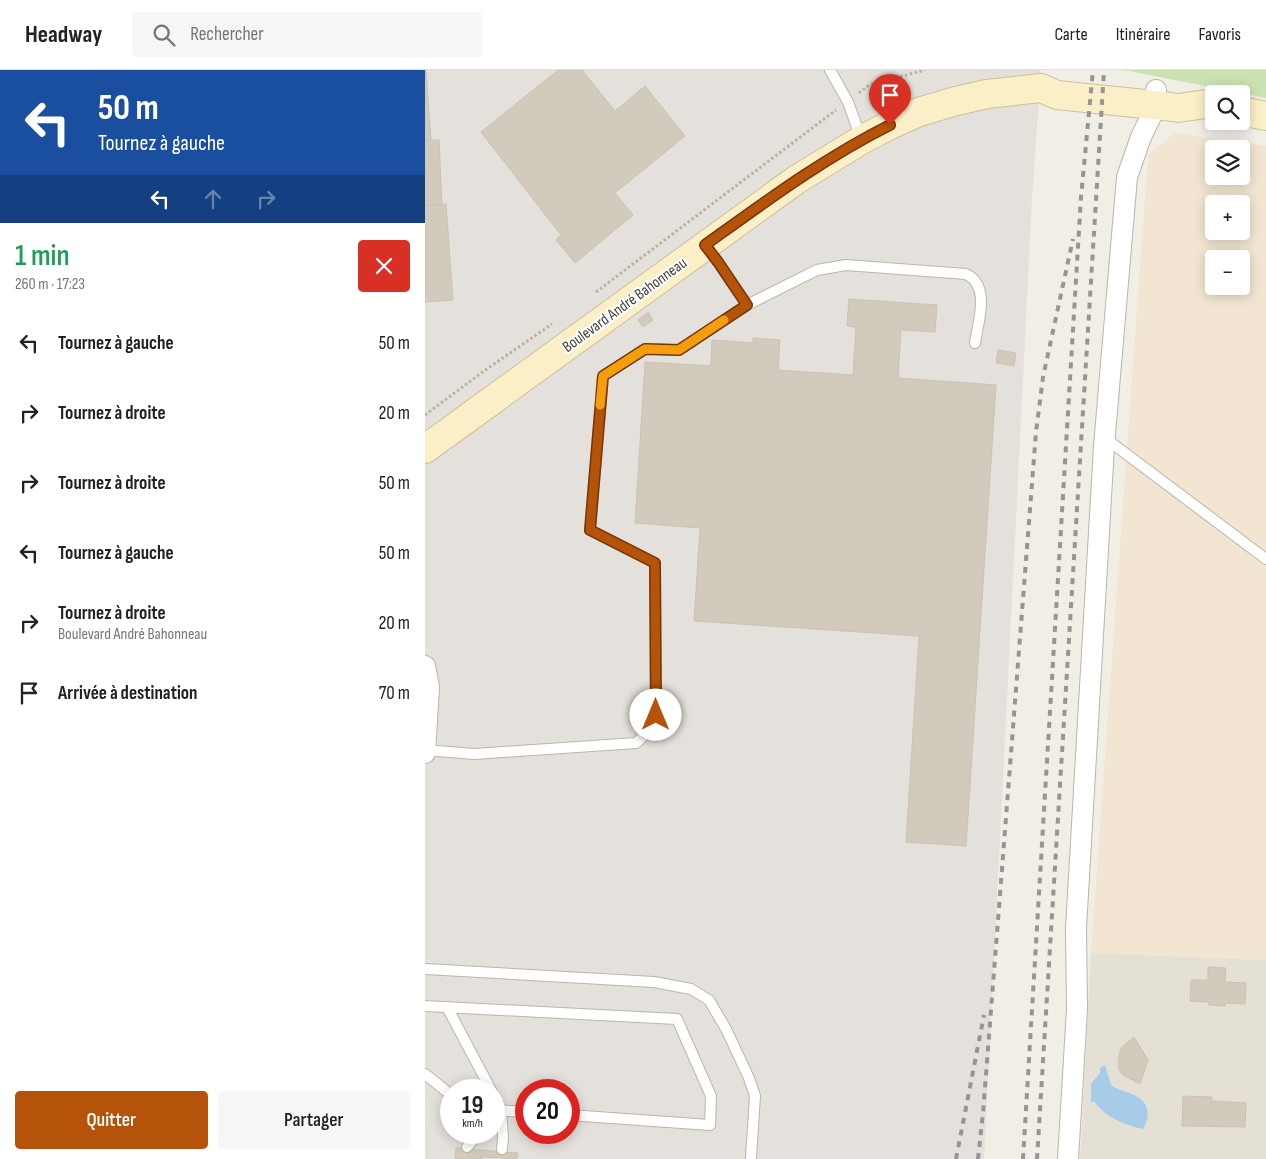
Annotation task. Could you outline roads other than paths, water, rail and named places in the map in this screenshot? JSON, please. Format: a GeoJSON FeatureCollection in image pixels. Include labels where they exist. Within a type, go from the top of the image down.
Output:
{"type":"FeatureCollection","features":[{"type":"Feature","properties":{"kind":"street","name":"Boulevard André Bahonneau"},"geometry":{"type":"LineString","coordinates":[[425,449],[796,180],[863,139],[919,112],[987,94],[1041,88],[1057,95],[1155,97],[1178,108],[1205,105]]}},
{"type":"Feature","properties":{"kind":"street"},"geometry":{"type":"LineString","coordinates":[[1068,1159],[1077,1009],[1076,928],[1105,438],[1127,177],[1155,97]]}},
{"type":"Feature","properties":{"kind":"street"},"geometry":{"type":"LineString","coordinates":[[1250,113],[1266,116]]}},
{"type":"Feature","properties":{"kind":"street"},"geometry":{"type":"LineString","coordinates":[[425,666],[429,687],[425,751]]}},
{"type":"Feature","properties":{"kind":"lane"},"geometry":{"type":"LineString","coordinates":[[830,70],[848,102],[863,139]]}},
{"type":"Feature","properties":{"kind":"lane"},"geometry":{"type":"LineString","coordinates":[[705,245],[747,305]]}},
{"type":"Feature","properties":{"kind":"lane"},"geometry":{"type":"LineString","coordinates":[[425,751],[474,754],[636,743],[647,733],[656,715],[655,563],[590,530],[603,376],[645,349],[679,350],[747,305],[817,270],[846,265],[967,274],[975,278],[980,287],[981,298],[975,343]]}},
{"type":"Feature","properties":{"kind":"lane"},"geometry":{"type":"LineString","coordinates":[[1105,438],[1266,559]]}},
{"type":"Feature","properties":{"kind":"lane"},"geometry":{"type":"LineString","coordinates":[[425,969],[653,982],[691,989],[709,1000],[726,1029],[749,1078],[755,1096],[751,1158]]}},
{"type":"Feature","properties":{"kind":"lane"},"geometry":{"type":"LineString","coordinates":[[425,1006],[677,1019],[711,1096],[710,1125],[580,1116]]}},
{"type":"Feature","properties":{"kind":"lane"},"geometry":{"type":"LineString","coordinates":[[447,1007],[485,1079]]}},
{"type":"Feature","properties":{"kind":"lane"},"geometry":{"type":"LineString","coordinates":[[425,1074],[440,1086]]}},
{"type":"Feature","properties":{"kind":"lane"},"geometry":{"type":"LineString","coordinates":[[502,1144],[502,1149]]}},
{"type":"Feature","properties":{"kind":"water"},"geometry":{"type":"Polygon","coordinates":[[[1105,1065],[1111,1085],[1143,1101],[1148,1114],[1143,1129],[1110,1117],[1095,1102],[1091,1102],[1091,1084],[1100,1073],[1100,1068],[1105,1065]]]}},
{"type":"Feature","properties":{"kind":"railway"},"geometry":{"type":"LineString","coordinates":[[1023,1159],[1081,197],[1093,70]]}},
{"type":"Feature","properties":{"kind":"railway"},"geometry":{"type":"LineString","coordinates":[[1037,1159],[1104,70]]}},
{"type":"Feature","properties":{"kind":"railway"},"geometry":{"type":"LineString","coordinates":[[978,1159],[1036,432],[1043,377],[1073,239]]}},
{"type":"Feature","properties":{"kind":"railway"},"geometry":{"type":"LineString","coordinates":[[956,1159],[984,1015]]}}]}
